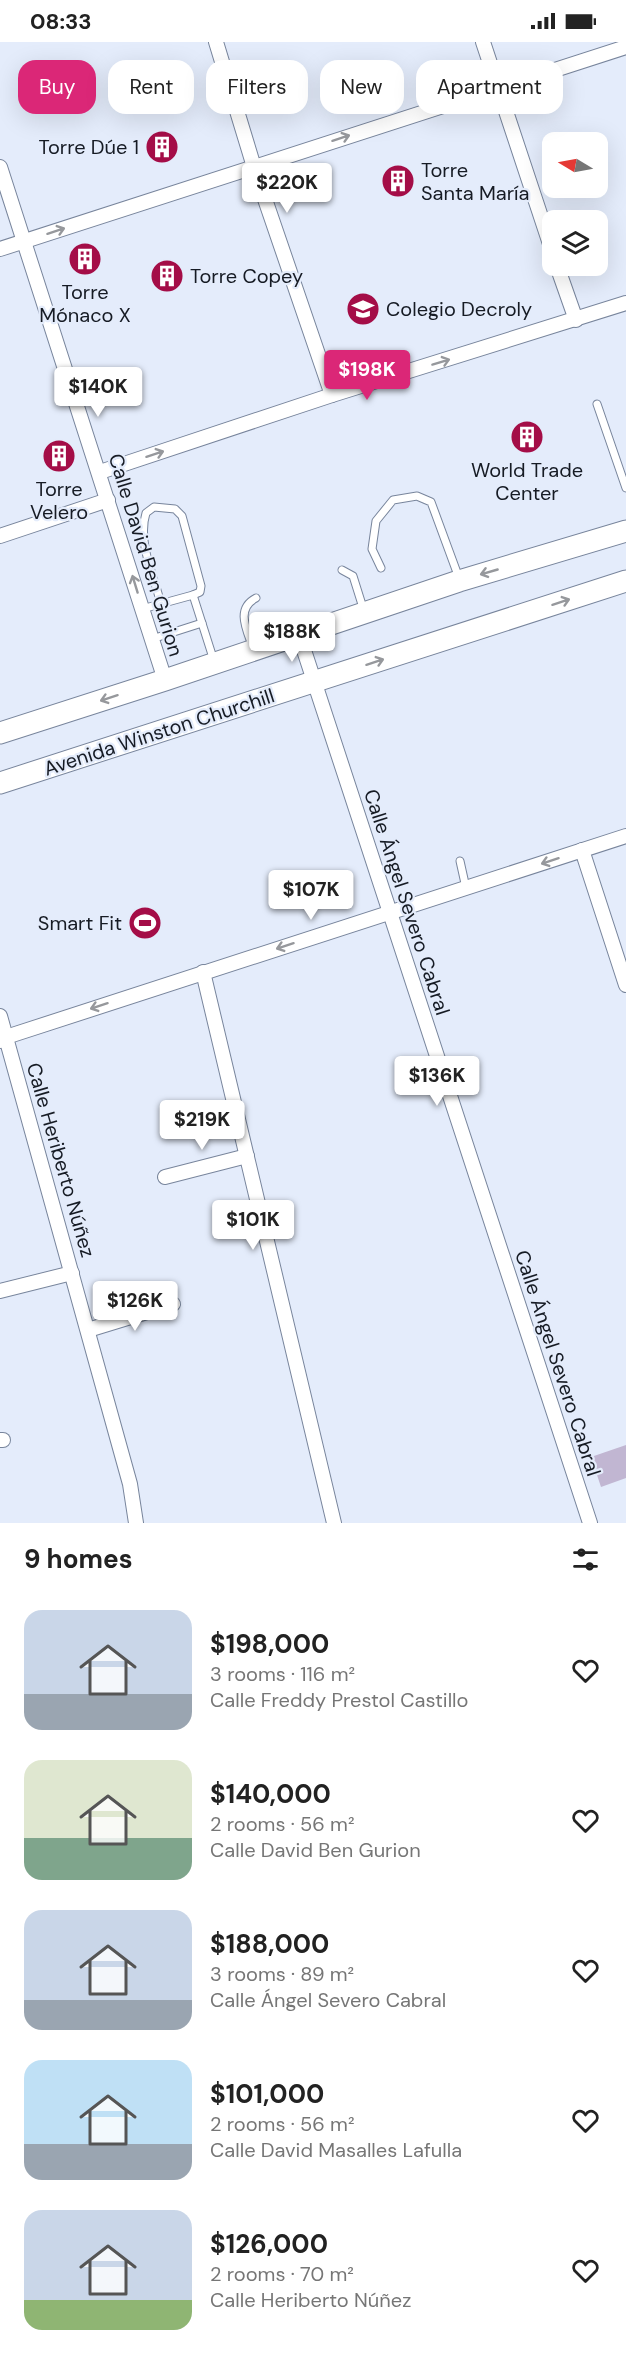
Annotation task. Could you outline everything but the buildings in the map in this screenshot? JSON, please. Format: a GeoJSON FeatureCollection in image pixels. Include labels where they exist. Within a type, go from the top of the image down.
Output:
{"type":"FeatureCollection","features":[{"type":"Feature","properties":{"kind":"main road"},"geometry":{"type":"LineString","coordinates":[[0,733],[459,581],[626,531]]}},
{"type":"Feature","properties":{"kind":"main road","name":"Avenida Winston Churchill"},"geometry":{"type":"LineString","coordinates":[[0,783],[626,581]]}},
{"type":"Feature","properties":{"kind":"street"},"geometry":{"type":"LineString","coordinates":[[216,42],[254,167],[332,395]]}},
{"type":"Feature","properties":{"kind":"street"},"geometry":{"type":"LineString","coordinates":[[483,42],[489,60]]}},
{"type":"Feature","properties":{"kind":"street"},"geometry":{"type":"LineString","coordinates":[[563,67],[626,47]]}},
{"type":"Feature","properties":{"kind":"street"},"geometry":{"type":"LineString","coordinates":[[0,249],[416,114]]}},
{"type":"Feature","properties":{"kind":"street"},"geometry":{"type":"LineString","coordinates":[[506,114],[542,220]]}},
{"type":"Feature","properties":{"kind":"street","name":"Calle David Ben Gurion"},"geometry":{"type":"LineString","coordinates":[[0,167],[100,472],[165,680]]}},
{"type":"Feature","properties":{"kind":"street"},"geometry":{"type":"LineString","coordinates":[[561,276],[576,320]]}},
{"type":"Feature","properties":{"kind":"street"},"geometry":{"type":"LineString","coordinates":[[100,472],[332,395],[626,303]]}},
{"type":"Feature","properties":{"kind":"street"},"geometry":{"type":"LineString","coordinates":[[0,536],[108,500]]}},
{"type":"Feature","properties":{"kind":"street","name":"Calle Ángel Severo Cabral"},"geometry":{"type":"LineString","coordinates":[[298,634],[590,1523]]}},
{"type":"Feature","properties":{"kind":"street"},"geometry":{"type":"LineString","coordinates":[[3,1039],[626,836]]}},
{"type":"Feature","properties":{"kind":"street"},"geometry":{"type":"LineString","coordinates":[[582,850],[626,986]]}},
{"type":"Feature","properties":{"kind":"street"},"geometry":{"type":"LineString","coordinates":[[203,972],[334,1523]]}},
{"type":"Feature","properties":{"kind":"street","name":"Calle Heriberto Núñez"},"geometry":{"type":"LineString","coordinates":[[0,1016],[3,1039],[88,1330],[130,1484],[136,1523]]}},
{"type":"Feature","properties":{"kind":"street"},"geometry":{"type":"LineString","coordinates":[[165,1177],[247,1156]]}},
{"type":"Feature","properties":{"kind":"street"},"geometry":{"type":"LineString","coordinates":[[0,1291],[72,1274]]}},
{"type":"Feature","properties":{"kind":"street"},"geometry":{"type":"LineString","coordinates":[[88,1330],[173,1304]]}},
{"type":"Feature","properties":{"kind":"lane"},"geometry":{"type":"LineString","coordinates":[[597,404],[626,488]]}},
{"type":"Feature","properties":{"kind":"lane"},"geometry":{"type":"LineString","coordinates":[[381,567],[372,549],[376,521],[393,500],[417,496],[431,502],[459,581]]}},
{"type":"Feature","properties":{"kind":"lane"},"geometry":{"type":"LineString","coordinates":[[142,609],[161,604],[193,595],[200,592],[201,586],[182,516],[175,509],[154,507],[146,513],[143,527],[161,604]]}},
{"type":"Feature","properties":{"kind":"lane"},"geometry":{"type":"LineString","coordinates":[[342,570],[352,576],[365,614]]}},
{"type":"Feature","properties":{"kind":"lane"},"geometry":{"type":"LineString","coordinates":[[193,595],[215,663]]}},
{"type":"Feature","properties":{"kind":"lane"},"geometry":{"type":"LineString","coordinates":[[254,650],[243,615],[249,602],[256,598]]}},
{"type":"Feature","properties":{"kind":"lane"},"geometry":{"type":"LineString","coordinates":[[152,639],[202,623]]}},
{"type":"Feature","properties":{"kind":"lane"},"geometry":{"type":"LineString","coordinates":[[460,861],[466,888]]}},
{"type":"Feature","properties":{"kind":"shaded area"},"geometry":{"type":"Polygon","coordinates":[[[626,1445],[626,1478],[601,1487],[591,1457],[626,1445]]]}},
{"type":"Feature","properties":{"kind":"place","name":"Torre Dúe 1"},"geometry":{"type":"Point","coordinates":[162,147]}},
{"type":"Feature","properties":{"kind":"place","name":"Torre Santa María"},"geometry":{"type":"Point","coordinates":[398,181]}},
{"type":"Feature","properties":{"kind":"place","name":"Torre Mónaco X"},"geometry":{"type":"Point","coordinates":[85,259]}},
{"type":"Feature","properties":{"kind":"place","name":"Torre Copey"},"geometry":{"type":"Point","coordinates":[167,276]}},
{"type":"Feature","properties":{"kind":"place","name":"Colegio Decroly"},"geometry":{"type":"Point","coordinates":[363,309]}},
{"type":"Feature","properties":{"kind":"place","name":"World Trade Center"},"geometry":{"type":"Point","coordinates":[527,437]}},
{"type":"Feature","properties":{"kind":"place","name":"Torre Velero"},"geometry":{"type":"Point","coordinates":[59,456]}},
{"type":"Feature","properties":{"kind":"place","name":"Smart Fit"},"geometry":{"type":"Point","coordinates":[145,923]}}]}
